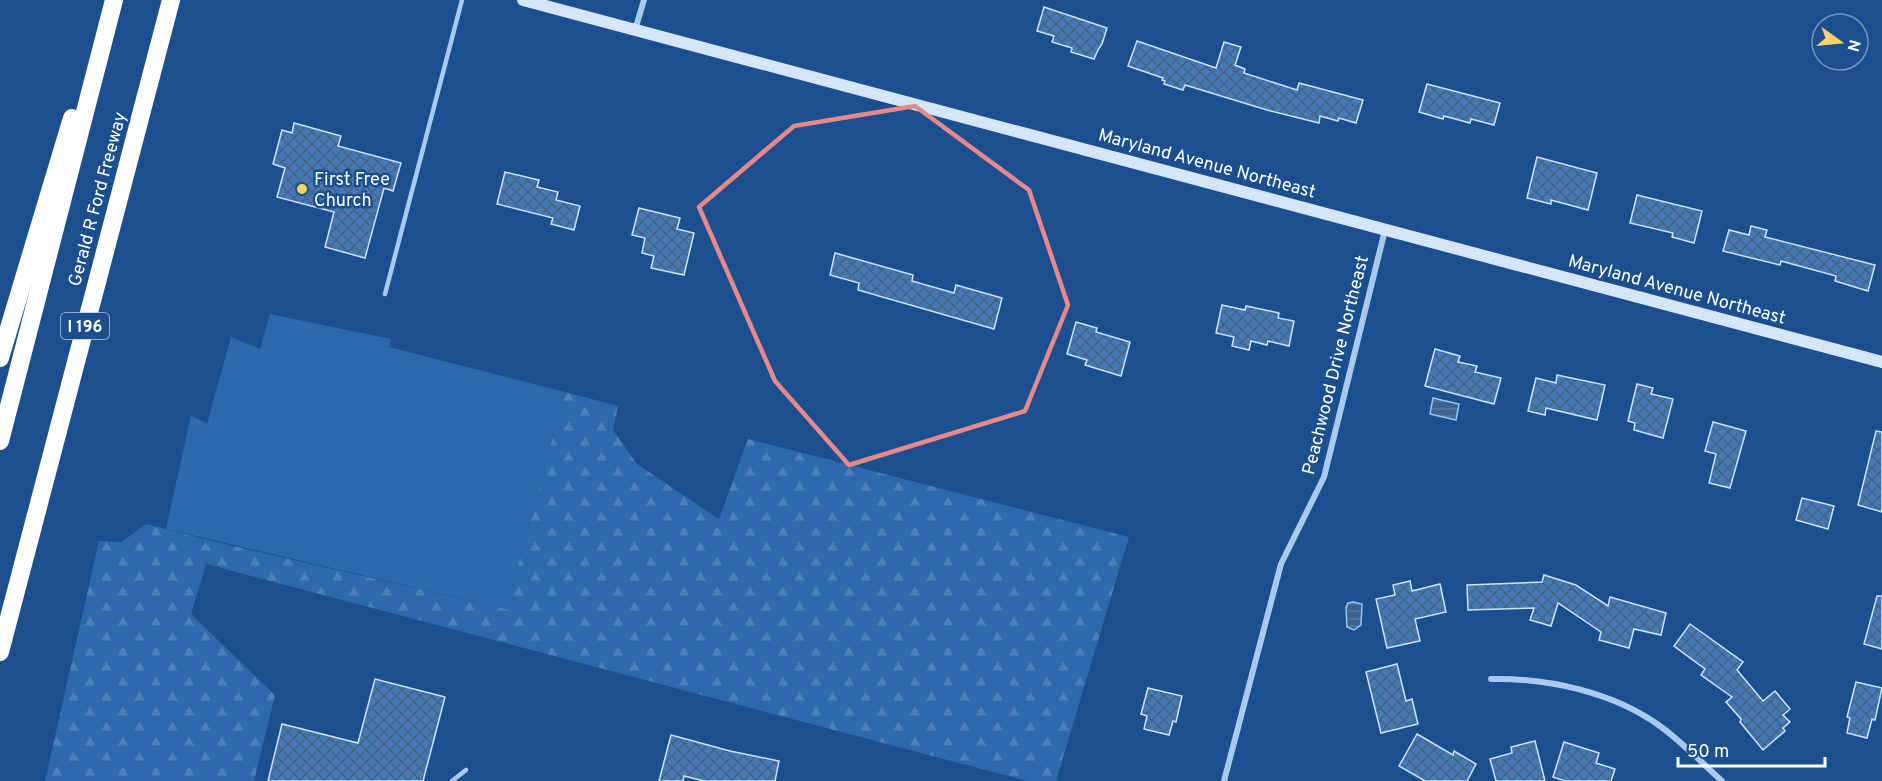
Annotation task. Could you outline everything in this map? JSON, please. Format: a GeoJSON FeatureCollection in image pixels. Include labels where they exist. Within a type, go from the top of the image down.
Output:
{"type":"FeatureCollection","features":[{"type":"Feature","properties":{"kind":"highway"},"geometry":{"type":"LineString","coordinates":[[0,358],[107,0]]}},
{"type":"Feature","properties":{"kind":"highway","name":"Gerald R Ford Freeway"},"geometry":{"type":"LineString","coordinates":[[0,441],[114,0]]}},
{"type":"Feature","properties":{"kind":"highway","name":"Gerald R Ford Freeway"},"geometry":{"type":"LineString","coordinates":[[0,652],[171,0]]}},
{"type":"Feature","properties":{"kind":"street","name":"Maryland Avenue Northeast"},"geometry":{"type":"LineString","coordinates":[[523,0],[1882,363]]}},
{"type":"Feature","properties":{"kind":"street"},"geometry":{"type":"LineString","coordinates":[[636,30],[644,0]]}},
{"type":"Feature","properties":{"kind":"street","name":"Peachwood Drive Northeast"},"geometry":{"type":"LineString","coordinates":[[1224,781],[1281,564],[1324,477],[1385,229]]}},
{"type":"Feature","properties":{"kind":"street"},"geometry":{"type":"LineString","coordinates":[[1491,679],[1513,678],[1575,688],[1624,704],[1660,726],[1722,781]]}},
{"type":"Feature","properties":{"kind":"lane"},"geometry":{"type":"LineString","coordinates":[[385,294],[462,0]]}},
{"type":"Feature","properties":{"kind":"lane"},"geometry":{"type":"LineString","coordinates":[[452,781],[466,770]]}},
{"type":"Feature","properties":{"kind":"highlighted area"},"geometry":{"type":"Polygon","coordinates":[[[915,106],[1029,190],[1068,305],[1025,411],[849,465],[775,381],[699,207],[794,126],[915,106]]]}},
{"type":"Feature","properties":{"kind":"green space"},"geometry":{"type":"Polygon","coordinates":[[[270,314],[391,339],[389,347],[565,392],[506,609],[166,529],[191,415],[207,424],[231,337],[260,349],[270,314]]]}},
{"type":"Feature","properties":{"kind":"green space"},"geometry":{"type":"Polygon","coordinates":[[[565,392],[618,406],[613,430],[637,464],[719,519],[748,439],[1129,537],[1056,781],[1027,781],[206,564],[191,614],[275,695],[254,781],[45,781],[99,541],[122,542],[146,524],[506,609],[565,392]]]}},
{"type":"Feature","properties":{"kind":"shaded area"},"geometry":{"type":"Polygon","coordinates":[[[1433,398],[1459,404],[1456,420],[1430,414],[1433,398]]]}},
{"type":"Feature","properties":{"kind":"shaded area"},"geometry":{"type":"Polygon","coordinates":[[[1348,603],[1362,604],[1361,625],[1354,630],[1347,627],[1346,608],[1348,603]]]}},
{"type":"Feature","properties":{"kind":"building"},"geometry":{"type":"Polygon","coordinates":[[[1044,7],[1107,28],[1094,59],[1071,52],[1072,48],[1052,42],[1054,36],[1037,31],[1044,7]]]}},
{"type":"Feature","properties":{"kind":"building"},"geometry":{"type":"Polygon","coordinates":[[[1137,41],[1216,68],[1224,42],[1241,47],[1235,65],[1245,69],[1244,73],[1297,90],[1299,83],[1363,100],[1356,123],[1320,116],[1319,123],[1185,85],[1183,90],[1164,84],[1163,78],[1128,66],[1137,41]]]}},
{"type":"Feature","properties":{"kind":"building"},"geometry":{"type":"Polygon","coordinates":[[[1427,84],[1500,103],[1494,125],[1471,119],[1470,123],[1444,116],[1443,119],[1419,112],[1427,84]]]}},
{"type":"Feature","properties":{"kind":"building","name":"First Free Church"},"geometry":{"type":"Polygon","coordinates":[[[294,123],[341,136],[338,146],[401,163],[393,191],[384,188],[365,258],[325,247],[334,212],[277,197],[285,168],[273,164],[282,130],[292,133],[294,123]]]}},
{"type":"Feature","properties":{"kind":"building"},"geometry":{"type":"Polygon","coordinates":[[[1537,157],[1597,173],[1588,210],[1551,200],[1551,204],[1527,198],[1537,157]]]}},
{"type":"Feature","properties":{"kind":"building"},"geometry":{"type":"Polygon","coordinates":[[[505,172],[539,180],[537,187],[558,192],[556,200],[580,206],[574,230],[551,224],[553,218],[497,204],[505,172]]]}},
{"type":"Feature","properties":{"kind":"building"},"geometry":{"type":"Polygon","coordinates":[[[1637,195],[1702,211],[1694,243],[1672,237],[1673,233],[1630,223],[1637,195]]]}},
{"type":"Feature","properties":{"kind":"building"},"geometry":{"type":"Polygon","coordinates":[[[639,208],[680,218],[677,229],[694,233],[684,275],[651,268],[654,256],[642,253],[645,238],[632,235],[639,208]]]}},
{"type":"Feature","properties":{"kind":"building"},"geometry":{"type":"Polygon","coordinates":[[[1751,226],[1767,230],[1765,237],[1875,265],[1868,291],[1835,281],[1836,276],[1781,261],[1780,265],[1723,251],[1729,230],[1749,235],[1751,226]]]}},
{"type":"Feature","properties":{"kind":"building"},"geometry":{"type":"Polygon","coordinates":[[[835,253],[913,275],[912,281],[954,293],[956,285],[1002,298],[994,329],[858,290],[859,283],[830,275],[835,253]]]}},
{"type":"Feature","properties":{"kind":"building"},"geometry":{"type":"Polygon","coordinates":[[[1222,305],[1245,310],[1246,306],[1279,313],[1278,318],[1294,321],[1289,346],[1268,341],[1267,345],[1251,341],[1249,350],[1232,346],[1234,337],[1216,333],[1222,305]]]}},
{"type":"Feature","properties":{"kind":"building"},"geometry":{"type":"Polygon","coordinates":[[[1076,322],[1097,328],[1096,332],[1130,342],[1121,376],[1085,365],[1087,360],[1067,354],[1076,322]]]}},
{"type":"Feature","properties":{"kind":"building"},"geometry":{"type":"Polygon","coordinates":[[[1435,349],[1460,356],[1458,362],[1477,366],[1475,372],[1501,378],[1494,404],[1425,386],[1435,349]]]}},
{"type":"Feature","properties":{"kind":"building"},"geometry":{"type":"Polygon","coordinates":[[[1557,375],[1605,385],[1597,420],[1546,408],[1545,415],[1528,411],[1536,378],[1556,383],[1557,375]]]}},
{"type":"Feature","properties":{"kind":"building"},"geometry":{"type":"Polygon","coordinates":[[[1637,384],[1653,388],[1651,394],[1673,399],[1663,438],[1634,430],[1635,423],[1628,421],[1637,384]]]}},
{"type":"Feature","properties":{"kind":"building"},"geometry":{"type":"Polygon","coordinates":[[[1713,422],[1746,431],[1730,488],[1709,483],[1716,454],[1705,451],[1713,422]]]}},
{"type":"Feature","properties":{"kind":"building"},"geometry":{"type":"Polygon","coordinates":[[[1876,431],[1882,432],[1882,512],[1858,505],[1876,431]]]}},
{"type":"Feature","properties":{"kind":"building"},"geometry":{"type":"Polygon","coordinates":[[[1802,498],[1834,506],[1828,529],[1796,520],[1802,498]]]}},
{"type":"Feature","properties":{"kind":"building"},"geometry":{"type":"Polygon","coordinates":[[[1544,575],[1576,585],[1608,606],[1610,597],[1666,613],[1661,635],[1634,629],[1629,648],[1599,640],[1601,632],[1558,603],[1551,626],[1530,620],[1534,608],[1468,610],[1467,585],[1542,582],[1544,575]]]}},
{"type":"Feature","properties":{"kind":"building"},"geometry":{"type":"Polygon","coordinates":[[[1410,581],[1412,591],[1440,584],[1446,612],[1415,619],[1420,641],[1387,648],[1376,599],[1395,595],[1393,585],[1410,581]]]}},
{"type":"Feature","properties":{"kind":"building"},"geometry":{"type":"Polygon","coordinates":[[[1877,596],[1882,596],[1882,649],[1864,644],[1877,596]]]}},
{"type":"Feature","properties":{"kind":"building"},"geometry":{"type":"Polygon","coordinates":[[[1690,624],[1743,662],[1737,670],[1763,701],[1775,691],[1790,709],[1783,715],[1790,722],[1783,728],[1785,731],[1763,750],[1726,702],[1732,697],[1701,675],[1705,669],[1674,646],[1690,624]]]}},
{"type":"Feature","properties":{"kind":"building"},"geometry":{"type":"Polygon","coordinates":[[[1397,664],[1406,701],[1412,699],[1418,724],[1381,733],[1366,672],[1397,664]]]}},
{"type":"Feature","properties":{"kind":"building"},"geometry":{"type":"Polygon","coordinates":[[[375,679],[445,697],[423,781],[268,781],[282,724],[358,743],[375,679]]]}},
{"type":"Feature","properties":{"kind":"building"},"geometry":{"type":"Polygon","coordinates":[[[1856,682],[1882,688],[1875,720],[1872,719],[1867,738],[1847,733],[1850,718],[1847,717],[1856,682]]]}},
{"type":"Feature","properties":{"kind":"building"},"geometry":{"type":"Polygon","coordinates":[[[1148,688],[1182,696],[1176,722],[1173,721],[1169,735],[1144,729],[1147,716],[1141,714],[1148,688]]]}},
{"type":"Feature","properties":{"kind":"building"},"geometry":{"type":"Polygon","coordinates":[[[1417,734],[1453,755],[1454,751],[1476,764],[1467,781],[1425,781],[1399,766],[1417,734]]]}},
{"type":"Feature","properties":{"kind":"building"},"geometry":{"type":"Polygon","coordinates":[[[671,735],[779,761],[775,781],[704,781],[684,776],[683,781],[659,781],[671,735]]]}},
{"type":"Feature","properties":{"kind":"building"},"geometry":{"type":"Polygon","coordinates":[[[1535,741],[1545,781],[1496,781],[1490,759],[1512,753],[1511,747],[1535,741]]]}},
{"type":"Feature","properties":{"kind":"building"},"geometry":{"type":"Polygon","coordinates":[[[1564,742],[1599,753],[1596,763],[1615,769],[1611,781],[1565,781],[1553,777],[1564,742]]]}},
{"type":"Feature","properties":{"kind":"place","name":"First Free Church"},"geometry":{"type":"Point","coordinates":[302,189]}}]}
